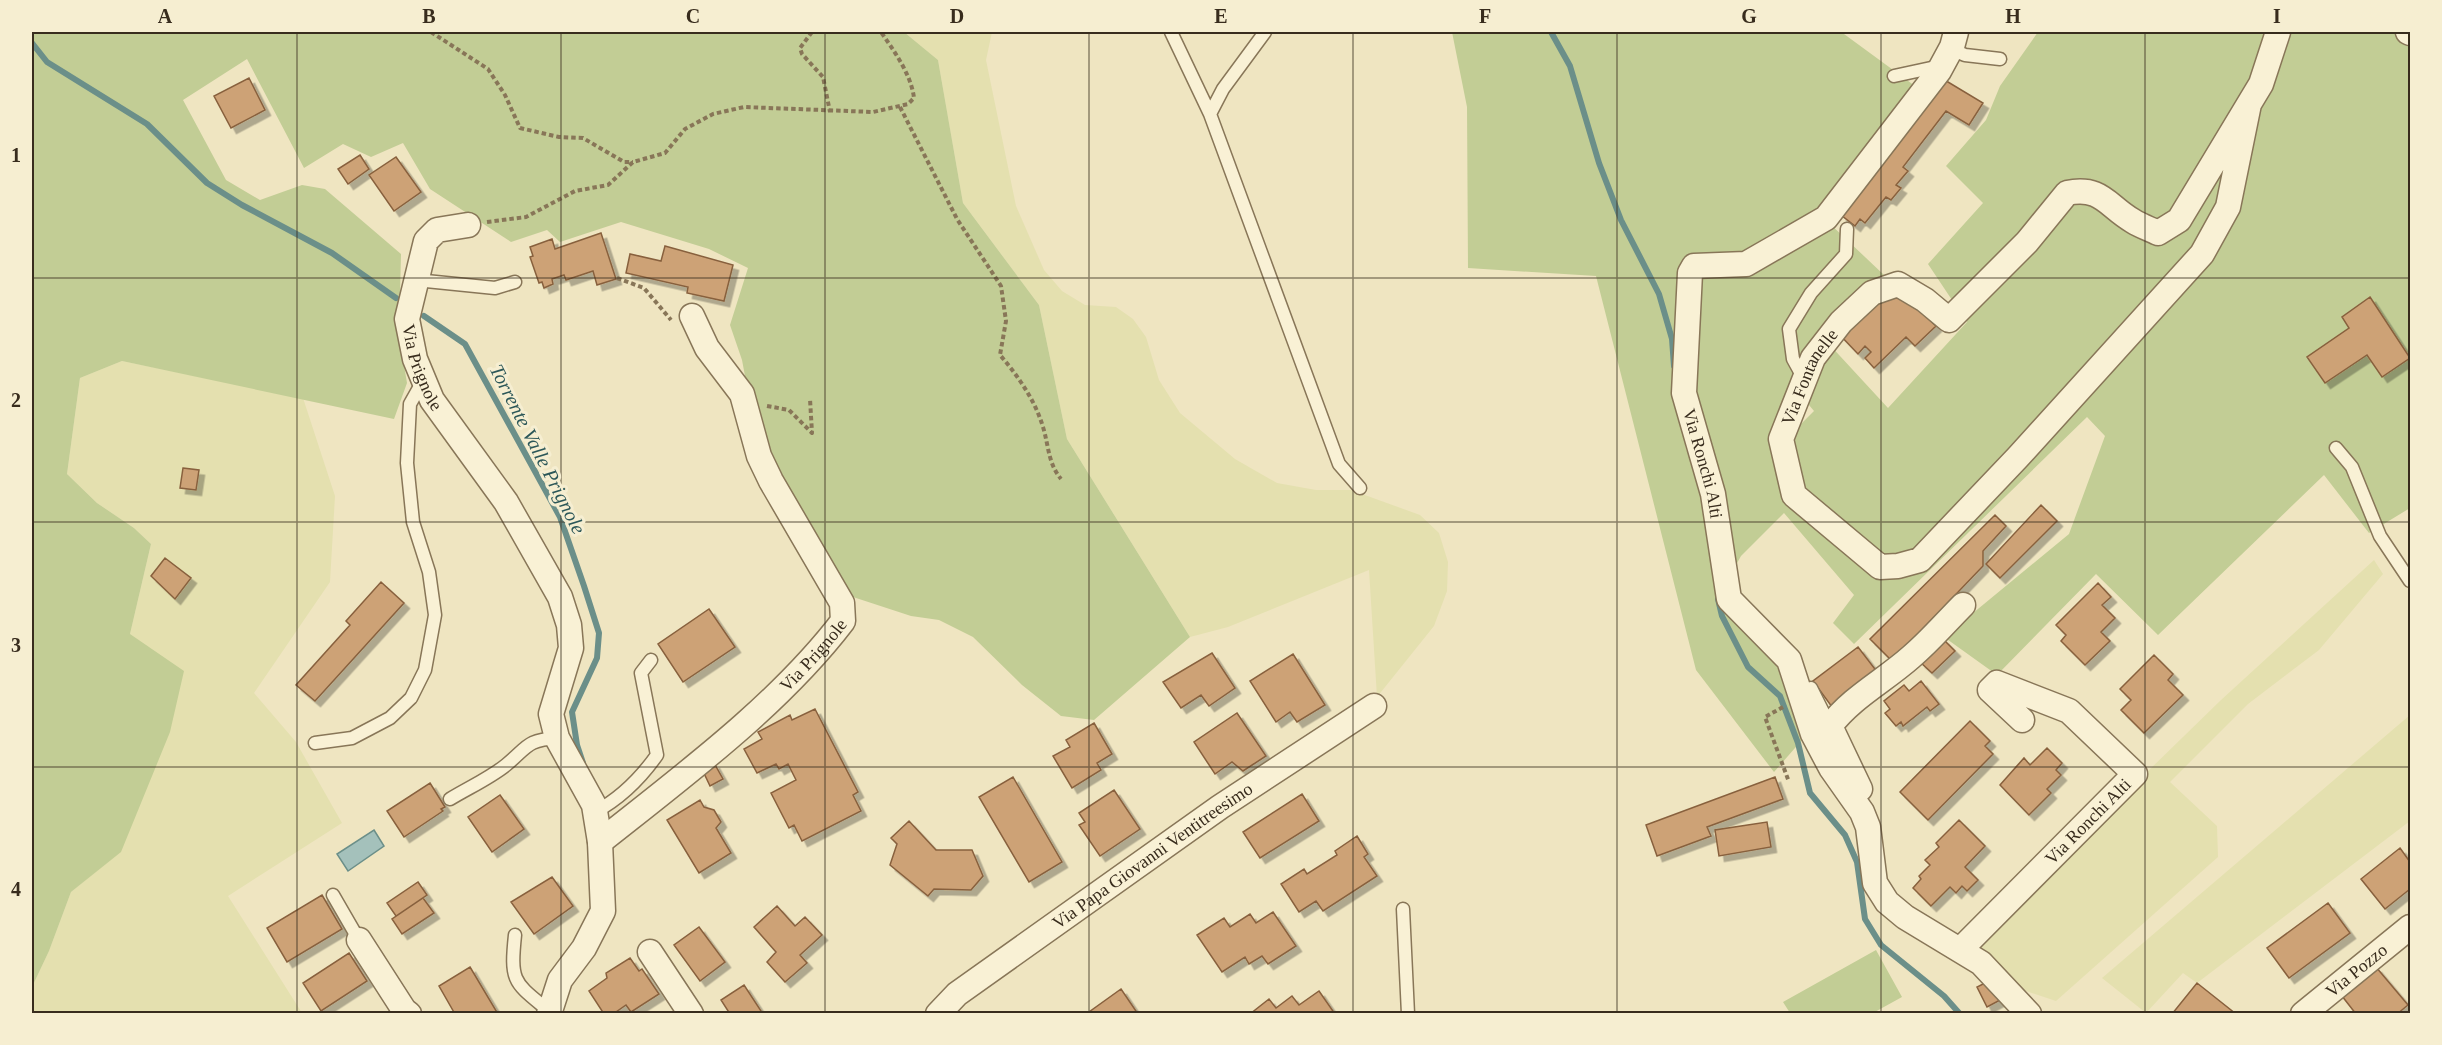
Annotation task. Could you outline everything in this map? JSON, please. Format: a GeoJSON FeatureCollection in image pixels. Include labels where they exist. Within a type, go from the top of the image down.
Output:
{"type":"FeatureCollection","features":[{"type":"Feature","properties":{"kind":"street","name":"Via Fontanelle"},"geometry":{"type":"LineString","coordinates":[[2249,104],[2228,207],[2202,254],[2018,457],[1920,560],[1898,566],[1880,567],[1794,495],[1781,439],[1813,358],[1841,322],[1872,293],[1898,284],[1925,300],[1949,320],[2027,242],[2067,193],[2082,190],[2101,195],[2132,221],[2158,233],[2180,220],[2249,104],[2261,84],[2278,32]]}},
{"type":"Feature","properties":{"kind":"street","name":"Via Ronchi Alti"},"geometry":{"type":"LineString","coordinates":[[1953,40],[1939,71],[1826,218],[1746,264],[1697,264],[1690,273],[1684,393],[1713,494],[1729,599],[1789,660],[1813,734],[1831,768],[1862,812],[1868,827],[1875,883],[1887,902],[1905,917],[1982,963],[2030,1014]]}},
{"type":"Feature","properties":{"kind":"street","name":"Via Prignole"},"geometry":{"type":"LineString","coordinates":[[468,225],[437,230],[426,241],[407,319],[415,360],[432,400],[506,502],[560,597],[569,625],[571,648],[551,714],[557,738],[595,812],[600,842],[603,910],[584,948],[560,980],[549,1012]]}},
{"type":"Feature","properties":{"kind":"street","name":"Via Prignole"},"geometry":{"type":"LineString","coordinates":[[600,842],[700,763],[774,696],[843,621],[842,603],[759,456],[742,394],[683,320]]}},
{"type":"Feature","properties":{"kind":"street"},"geometry":{"type":"LineString","coordinates":[[1862,812],[1863,795],[1830,726],[1851,703],[1911,657],[1963,605]]}},
{"type":"Feature","properties":{"kind":"street","name":"Via Ronchi Alti"},"geometry":{"type":"LineString","coordinates":[[1961,949],[2135,774],[2069,711],[1997,683],[1990,690],[2022,720]]}},
{"type":"Feature","properties":{"kind":"street","name":"Via Papa Giovanni Ventitreesimo"},"geometry":{"type":"LineString","coordinates":[[938,1014],[957,994],[1220,807],[1374,706]]}},
{"type":"Feature","properties":{"kind":"street","name":"Via Pozzo"},"geometry":{"type":"LineString","coordinates":[[2303,1014],[2410,927]]}},
{"type":"Feature","properties":{"kind":"street"},"geometry":{"type":"LineString","coordinates":[[359,940],[404,1010],[409,1014]]}},
{"type":"Feature","properties":{"kind":"street"},"geometry":{"type":"LineString","coordinates":[[650,952],[691,1014]]}},
{"type":"Feature","properties":{"kind":"lane"},"geometry":{"type":"LineString","coordinates":[[1171,32],[1210,114],[1339,464],[1360,488]]}},
{"type":"Feature","properties":{"kind":"lane"},"geometry":{"type":"LineString","coordinates":[[1210,114],[1223,89],[1265,32]]}},
{"type":"Feature","properties":{"kind":"lane"},"geometry":{"type":"LineString","coordinates":[[1953,40],[1965,55],[2000,59]]}},
{"type":"Feature","properties":{"kind":"lane"},"geometry":{"type":"LineString","coordinates":[[1894,76],[1931,68],[1939,71]]}},
{"type":"Feature","properties":{"kind":"lane"},"geometry":{"type":"LineString","coordinates":[[1804,380],[1793,358],[1789,329],[1812,293],[1846,254],[1847,229]]}},
{"type":"Feature","properties":{"kind":"lane"},"geometry":{"type":"LineString","coordinates":[[416,280],[495,288],[515,282]]}},
{"type":"Feature","properties":{"kind":"lane"},"geometry":{"type":"LineString","coordinates":[[315,744],[352,738],[390,718],[411,698],[426,670],[435,615],[429,572],[413,522],[407,463],[410,404],[423,381]]}},
{"type":"Feature","properties":{"kind":"lane"},"geometry":{"type":"LineString","coordinates":[[2336,448],[2352,467],[2380,536],[2410,581]]}},
{"type":"Feature","properties":{"kind":"lane"},"geometry":{"type":"LineString","coordinates":[[595,812],[625,792],[643,776],[657,755],[640,673],[651,660]]}},
{"type":"Feature","properties":{"kind":"lane"},"geometry":{"type":"LineString","coordinates":[[1811,688],[1830,726]]}},
{"type":"Feature","properties":{"kind":"lane"},"geometry":{"type":"LineString","coordinates":[[450,799],[507,765],[519,751],[540,739],[557,738]]}},
{"type":"Feature","properties":{"kind":"lane"},"geometry":{"type":"LineString","coordinates":[[333,895],[359,940]]}},
{"type":"Feature","properties":{"kind":"lane"},"geometry":{"type":"LineString","coordinates":[[1403,909],[1408,1014]]}},
{"type":"Feature","properties":{"kind":"lane"},"geometry":{"type":"LineString","coordinates":[[515,935],[512,961],[516,980],[523,991],[549,1012]]}},
{"type":"Feature","properties":{"kind":"path"},"geometry":{"type":"LineString","coordinates":[[430,32],[442,37],[456,49],[488,69],[505,95],[520,128],[559,137],[583,138],[624,162],[633,162],[665,153],[685,129],[713,114],[744,107],[873,112],[908,104],[914,98],[913,89],[907,73],[881,32]]}},
{"type":"Feature","properties":{"kind":"path"},"geometry":{"type":"LineString","coordinates":[[812,32],[800,48],[802,54],[823,77],[830,112]]}},
{"type":"Feature","properties":{"kind":"path"},"geometry":{"type":"LineString","coordinates":[[900,107],[957,219],[1001,286],[1006,321],[1000,355],[1021,381],[1043,426],[1051,467],[1061,479]]}},
{"type":"Feature","properties":{"kind":"path"},"geometry":{"type":"LineString","coordinates":[[468,225],[526,217],[575,191],[608,185],[633,162]]}},
{"type":"Feature","properties":{"kind":"path"},"geometry":{"type":"LineString","coordinates":[[617,278],[644,288],[683,320]]}},
{"type":"Feature","properties":{"kind":"path"},"geometry":{"type":"LineString","coordinates":[[742,394],[759,404],[789,410],[812,433],[810,399]]}},
{"type":"Feature","properties":{"kind":"path"},"geometry":{"type":"LineString","coordinates":[[1765,717],[1789,782]]}},
{"type":"Feature","properties":{"kind":"shaded area"},"geometry":{"type":"Polygon","coordinates":[[[904,32],[992,32],[986,60],[1016,206],[1044,270],[1062,291],[1085,305],[1116,307],[1133,319],[1146,337],[1159,380],[1180,413],[1235,459],[1277,483],[1316,490],[1351,490],[1420,515],[1439,533],[1448,562],[1447,591],[1434,626],[1377,697],[1369,570],[1228,627],[1190,637],[1067,439],[1039,305],[963,203],[938,60],[904,32]]]}},
{"type":"Feature","properties":{"kind":"shaded area"},"geometry":{"type":"Polygon","coordinates":[[[122,361],[303,398],[335,496],[330,582],[254,693],[296,742],[342,823],[228,896],[302,1013],[32,1013],[32,987],[49,951],[71,892],[121,851],[130,634],[151,544],[134,528],[97,503],[67,474],[80,378],[122,361]]]}},
{"type":"Feature","properties":{"kind":"shaded area"},"geometry":{"type":"Polygon","coordinates":[[[2374,560],[2383,574],[2319,650],[2248,704],[2170,782],[2217,826],[2218,857],[2056,1001],[2023,990],[1974,949],[2145,774],[2221,700],[2374,560]]]}},
{"type":"Feature","properties":{"kind":"shaded area"},"geometry":{"type":"Polygon","coordinates":[[[2410,715],[2410,821],[2197,983],[2183,973],[2146,1013],[2102,978],[2410,715]]]}},
{"type":"Feature","properties":{"kind":"green space"},"geometry":{"type":"Polygon","coordinates":[[[32,32],[904,32],[938,60],[963,203],[1039,305],[1067,439],[1190,637],[1094,720],[1061,716],[1022,685],[973,637],[939,620],[911,616],[853,597],[834,576],[766,461],[752,413],[742,360],[730,325],[748,268],[709,249],[621,222],[560,242],[547,230],[511,242],[430,189],[403,143],[371,157],[343,144],[304,168],[247,59],[183,100],[226,180],[260,200],[302,185],[325,189],[401,254],[399,335],[407,383],[394,419],[122,361],[80,378],[67,474],[97,503],[134,528],[151,544],[130,634],[184,671],[170,732],[121,852],[71,892],[49,951],[32,987],[32,32]]]}},
{"type":"Feature","properties":{"kind":"green space"},"geometry":{"type":"Polygon","coordinates":[[[1452,32],[1846,32],[1844,34],[1915,86],[1819,208],[1745,261],[1688,262],[1682,377],[1672,343],[1677,404],[1686,449],[1709,499],[1716,562],[1791,691],[1802,740],[1774,772],[1696,670],[1596,276],[1468,268],[1467,107],[1452,32]]]}},
{"type":"Feature","properties":{"kind":"green space"},"geometry":{"type":"Polygon","coordinates":[[[2038,32],[2268,32],[2262,58],[2186,199],[2155,228],[2086,183],[1956,306],[1928,264],[1983,203],[1946,166],[1986,120],[2000,86],[2038,32]]]}},
{"type":"Feature","properties":{"kind":"green space"},"geometry":{"type":"Polygon","coordinates":[[[2283,32],[2397,32],[2410,39],[2410,508],[2369,533],[2324,475],[2158,635],[2096,574],[1997,675],[1944,637],[2069,534],[2105,436],[2087,417],[1854,644],[1833,623],[1854,595],[1784,513],[1741,556],[1732,572],[1686,392],[1697,271],[1828,222],[1884,275],[1841,313],[1803,368],[1787,483],[1897,573],[2215,240],[2253,105],[2283,32]]]}},
{"type":"Feature","properties":{"kind":"green space"},"geometry":{"type":"Polygon","coordinates":[[[2243,120],[2209,233],[1922,551],[1880,561],[1804,497],[1789,436],[1814,411],[1804,399],[1828,343],[1888,408],[1967,322],[1962,314],[2080,194],[2151,236],[2243,120]]]}},
{"type":"Feature","properties":{"kind":"green space"},"geometry":{"type":"Polygon","coordinates":[[[1876,950],[1902,997],[1873,1013],[1790,1013],[1783,1002],[1876,950]]]}},
{"type":"Feature","properties":{"kind":"water"},"geometry":{"type":"Polygon","coordinates":[[[374,830],[384,846],[348,871],[337,854],[374,830]]]}},
{"type":"Feature","properties":{"kind":"building"},"geometry":{"type":"Polygon","coordinates":[[[1938,76],[1983,103],[1969,125],[1946,111],[1903,167],[1908,171],[1896,185],[1901,188],[1891,200],[1886,197],[1865,223],[1860,219],[1855,226],[1841,215],[1938,76]]]}},
{"type":"Feature","properties":{"kind":"building"},"geometry":{"type":"Polygon","coordinates":[[[249,78],[265,110],[231,128],[214,96],[249,78]]]}},
{"type":"Feature","properties":{"kind":"building"},"geometry":{"type":"Polygon","coordinates":[[[360,155],[369,169],[348,184],[338,169],[360,155]]]}},
{"type":"Feature","properties":{"kind":"building"},"geometry":{"type":"Polygon","coordinates":[[[396,157],[421,192],[394,211],[369,175],[396,157]]]}},
{"type":"Feature","properties":{"kind":"building"},"geometry":{"type":"Polygon","coordinates":[[[601,233],[616,279],[597,285],[593,271],[566,280],[564,275],[552,279],[553,284],[544,288],[542,282],[539,283],[530,257],[533,256],[530,247],[552,239],[555,249],[601,233]]]}},
{"type":"Feature","properties":{"kind":"building"},"geometry":{"type":"Polygon","coordinates":[[[665,246],[733,265],[724,301],[687,293],[688,287],[626,273],[630,254],[661,261],[665,246]]]}},
{"type":"Feature","properties":{"kind":"building"},"geometry":{"type":"Polygon","coordinates":[[[1898,291],[1936,326],[1915,346],[1906,337],[1874,368],[1865,358],[1871,352],[1865,346],[1858,354],[1839,334],[1876,298],[1898,291]]]}},
{"type":"Feature","properties":{"kind":"building"},"geometry":{"type":"Polygon","coordinates":[[[2370,297],[2410,358],[2382,377],[2367,355],[2325,383],[2307,357],[2349,328],[2342,317],[2370,297]]]}},
{"type":"Feature","properties":{"kind":"building"},"geometry":{"type":"Polygon","coordinates":[[[183,468],[199,470],[196,490],[180,488],[183,468]]]}},
{"type":"Feature","properties":{"kind":"building"},"geometry":{"type":"Polygon","coordinates":[[[2041,505],[2057,521],[2000,578],[1986,564],[2041,505]]]}},
{"type":"Feature","properties":{"kind":"building"},"geometry":{"type":"Polygon","coordinates":[[[1995,515],[2006,526],[1983,551],[1983,566],[1892,661],[1870,639],[1995,515]]]}},
{"type":"Feature","properties":{"kind":"building"},"geometry":{"type":"Polygon","coordinates":[[[165,558],[191,578],[175,599],[151,576],[165,558]]]}},
{"type":"Feature","properties":{"kind":"building"},"geometry":{"type":"Polygon","coordinates":[[[381,582],[404,603],[315,701],[296,685],[350,625],[346,621],[381,582]]]}},
{"type":"Feature","properties":{"kind":"building"},"geometry":{"type":"Polygon","coordinates":[[[2098,583],[2111,597],[2102,605],[2115,618],[2101,632],[2110,641],[2085,665],[2061,641],[2066,635],[2056,625],[2098,583]]]}},
{"type":"Feature","properties":{"kind":"building"},"geometry":{"type":"Polygon","coordinates":[[[709,609],[735,647],[683,682],[658,644],[709,609]]]}},
{"type":"Feature","properties":{"kind":"building"},"geometry":{"type":"Polygon","coordinates":[[[1943,639],[1955,651],[1932,673],[1920,662],[1943,639]]]}},
{"type":"Feature","properties":{"kind":"building"},"geometry":{"type":"Polygon","coordinates":[[[1858,647],[1878,673],[1832,707],[1813,681],[1858,647]]]}},
{"type":"Feature","properties":{"kind":"building"},"geometry":{"type":"Polygon","coordinates":[[[1212,653],[1235,688],[1209,706],[1201,695],[1181,708],[1163,682],[1212,653]]]}},
{"type":"Feature","properties":{"kind":"building"},"geometry":{"type":"Polygon","coordinates":[[[1293,654],[1325,705],[1297,722],[1290,712],[1276,722],[1250,681],[1293,654]]]}},
{"type":"Feature","properties":{"kind":"building"},"geometry":{"type":"Polygon","coordinates":[[[2154,655],[2173,674],[2168,680],[2183,695],[2144,733],[2121,710],[2131,700],[2120,689],[2154,655]]]}},
{"type":"Feature","properties":{"kind":"building"},"geometry":{"type":"Polygon","coordinates":[[[1921,681],[1939,704],[1930,711],[1927,707],[1903,726],[1901,722],[1896,726],[1885,713],[1890,709],[1884,701],[1904,685],[1909,691],[1921,681]]]}},
{"type":"Feature","properties":{"kind":"building"},"geometry":{"type":"Polygon","coordinates":[[[815,709],[858,792],[853,795],[861,811],[802,841],[794,825],[789,828],[771,793],[796,780],[788,764],[779,769],[776,764],[757,773],[744,749],[762,739],[758,732],[790,715],[792,720],[815,709]]]}},
{"type":"Feature","properties":{"kind":"building"},"geometry":{"type":"Polygon","coordinates":[[[1237,713],[1266,756],[1243,771],[1232,762],[1215,774],[1194,742],[1237,713]]]}},
{"type":"Feature","properties":{"kind":"building"},"geometry":{"type":"Polygon","coordinates":[[[1970,721],[1990,741],[1985,746],[1993,754],[1928,820],[1900,792],[1970,721]]]}},
{"type":"Feature","properties":{"kind":"building"},"geometry":{"type":"Polygon","coordinates":[[[1094,723],[1112,754],[1097,763],[1101,770],[1072,788],[1053,756],[1070,747],[1066,740],[1094,723]]]}},
{"type":"Feature","properties":{"kind":"building"},"geometry":{"type":"Polygon","coordinates":[[[2047,748],[2062,763],[2056,770],[2061,775],[2047,789],[2051,793],[2029,815],[2000,785],[2024,758],[2030,765],[2047,748]]]}},
{"type":"Feature","properties":{"kind":"building"},"geometry":{"type":"Polygon","coordinates":[[[714,763],[723,779],[710,786],[702,769],[714,763]]]}},
{"type":"Feature","properties":{"kind":"building"},"geometry":{"type":"Polygon","coordinates":[[[1013,777],[1062,862],[1029,882],[979,797],[1013,777]]]}},
{"type":"Feature","properties":{"kind":"building"},"geometry":{"type":"Polygon","coordinates":[[[1775,777],[1783,799],[1707,827],[1711,836],[1657,856],[1646,825],[1775,777]]]}},
{"type":"Feature","properties":{"kind":"building"},"geometry":{"type":"Polygon","coordinates":[[[430,783],[445,807],[441,809],[443,811],[404,837],[387,811],[430,783]]]}},
{"type":"Feature","properties":{"kind":"building"},"geometry":{"type":"Polygon","coordinates":[[[1114,790],[1140,829],[1100,856],[1079,825],[1085,822],[1079,813],[1114,790]]]}},
{"type":"Feature","properties":{"kind":"building"},"geometry":{"type":"Polygon","coordinates":[[[1302,794],[1319,821],[1260,858],[1243,832],[1302,794]]]}},
{"type":"Feature","properties":{"kind":"building"},"geometry":{"type":"Polygon","coordinates":[[[500,795],[524,829],[492,852],[468,817],[500,795]]]}},
{"type":"Feature","properties":{"kind":"building"},"geometry":{"type":"Polygon","coordinates":[[[700,800],[704,807],[714,810],[721,822],[716,828],[731,853],[699,873],[667,820],[700,800]]]}},
{"type":"Feature","properties":{"kind":"building"},"geometry":{"type":"Polygon","coordinates":[[[1959,820],[1985,846],[1965,867],[1978,880],[1967,891],[1962,886],[1956,893],[1950,887],[1931,906],[1913,888],[1921,879],[1919,876],[1930,865],[1925,860],[1939,847],[1936,843],[1959,820]]]}},
{"type":"Feature","properties":{"kind":"building"},"geometry":{"type":"Polygon","coordinates":[[[909,821],[936,850],[972,850],[983,876],[971,890],[934,889],[928,896],[890,865],[897,844],[891,838],[909,821]]]}},
{"type":"Feature","properties":{"kind":"building"},"geometry":{"type":"Polygon","coordinates":[[[1767,822],[1771,847],[1719,856],[1715,830],[1767,822]]]}},
{"type":"Feature","properties":{"kind":"building"},"geometry":{"type":"Polygon","coordinates":[[[1357,836],[1368,854],[1364,857],[1377,876],[1323,911],[1316,901],[1299,912],[1281,884],[1304,869],[1307,874],[1337,855],[1335,851],[1357,836]]]}},
{"type":"Feature","properties":{"kind":"building"},"geometry":{"type":"Polygon","coordinates":[[[2400,848],[2410,862],[2410,889],[2385,909],[2361,879],[2400,848]]]}},
{"type":"Feature","properties":{"kind":"building"},"geometry":{"type":"Polygon","coordinates":[[[552,877],[573,906],[534,934],[511,902],[552,877]]]}},
{"type":"Feature","properties":{"kind":"building"},"geometry":{"type":"Polygon","coordinates":[[[418,882],[427,895],[396,916],[387,903],[418,882]]]}},
{"type":"Feature","properties":{"kind":"building"},"geometry":{"type":"Polygon","coordinates":[[[322,895],[342,929],[287,962],[267,928],[322,895]]]}},
{"type":"Feature","properties":{"kind":"building"},"geometry":{"type":"Polygon","coordinates":[[[423,898],[434,913],[402,934],[392,919],[423,898]]]}},
{"type":"Feature","properties":{"kind":"building"},"geometry":{"type":"Polygon","coordinates":[[[2328,903],[2350,933],[2289,978],[2267,948],[2328,903]]]}},
{"type":"Feature","properties":{"kind":"building"},"geometry":{"type":"Polygon","coordinates":[[[777,906],[795,926],[805,917],[822,935],[800,955],[807,963],[785,982],[767,962],[776,952],[754,927],[777,906]]]}},
{"type":"Feature","properties":{"kind":"building"},"geometry":{"type":"Polygon","coordinates":[[[1273,912],[1296,946],[1268,964],[1262,956],[1249,964],[1245,957],[1222,972],[1197,935],[1224,918],[1230,927],[1250,914],[1256,923],[1273,912]]]}},
{"type":"Feature","properties":{"kind":"building"},"geometry":{"type":"Polygon","coordinates":[[[699,927],[725,962],[700,981],[674,945],[699,927]]]}},
{"type":"Feature","properties":{"kind":"building"},"geometry":{"type":"Polygon","coordinates":[[[349,953],[367,981],[321,1011],[303,983],[349,953]]]}},
{"type":"Feature","properties":{"kind":"building"},"geometry":{"type":"Polygon","coordinates":[[[630,958],[639,971],[642,969],[659,994],[631,1012],[626,1005],[613,1014],[604,1014],[589,991],[607,978],[606,973],[630,958]]]}},
{"type":"Feature","properties":{"kind":"building"},"geometry":{"type":"Polygon","coordinates":[[[470,967],[498,1014],[455,1014],[439,986],[470,967]]]}},
{"type":"Feature","properties":{"kind":"building"},"geometry":{"type":"Polygon","coordinates":[[[2376,967],[2408,1005],[2397,1014],[2356,1014],[2342,996],[2376,967]]]}},
{"type":"Feature","properties":{"kind":"building"},"geometry":{"type":"Polygon","coordinates":[[[1987,982],[2002,999],[1987,1007],[1977,987],[1987,982]]]}},
{"type":"Feature","properties":{"kind":"building"},"geometry":{"type":"Polygon","coordinates":[[[2197,983],[2236,1014],[2172,1014],[2197,983]]]}},
{"type":"Feature","properties":{"kind":"building"},"geometry":{"type":"Polygon","coordinates":[[[744,985],[763,1014],[730,1014],[721,1000],[744,985]]]}},
{"type":"Feature","properties":{"kind":"building"},"geometry":{"type":"Polygon","coordinates":[[[1121,989],[1138,1014],[1090,1014],[1089,1012],[1121,989]]]}},
{"type":"Feature","properties":{"kind":"building"},"geometry":{"type":"Polygon","coordinates":[[[1319,991],[1335,1014],[1250,1014],[1269,999],[1276,1008],[1292,996],[1299,1005],[1319,991]]]}},
{"type":"Feature","properties":{"kind":"waterway"},"geometry":{"type":"LineString","coordinates":[[1551,32],[1570,66],[1599,163],[1621,220],[1659,294],[1672,339],[1674,366]]}},
{"type":"Feature","properties":{"kind":"waterway","name":"Torrente Valle Prignole"},"geometry":{"type":"LineString","coordinates":[[32,43],[47,62],[147,124],[207,183],[242,205],[332,253],[396,298]]}},
{"type":"Feature","properties":{"kind":"waterway","name":"Torrente Valle Prignole"},"geometry":{"type":"LineString","coordinates":[[424,316],[465,344],[560,517],[599,633],[597,658],[572,712],[577,745],[583,763]]}},
{"type":"Feature","properties":{"kind":"waterway"},"geometry":{"type":"LineString","coordinates":[[1718,599],[1722,616],[1748,667],[1780,696],[1798,743],[1810,793],[1845,835],[1857,862],[1865,919],[1881,945],[1944,996],[1960,1014]]}}]}
